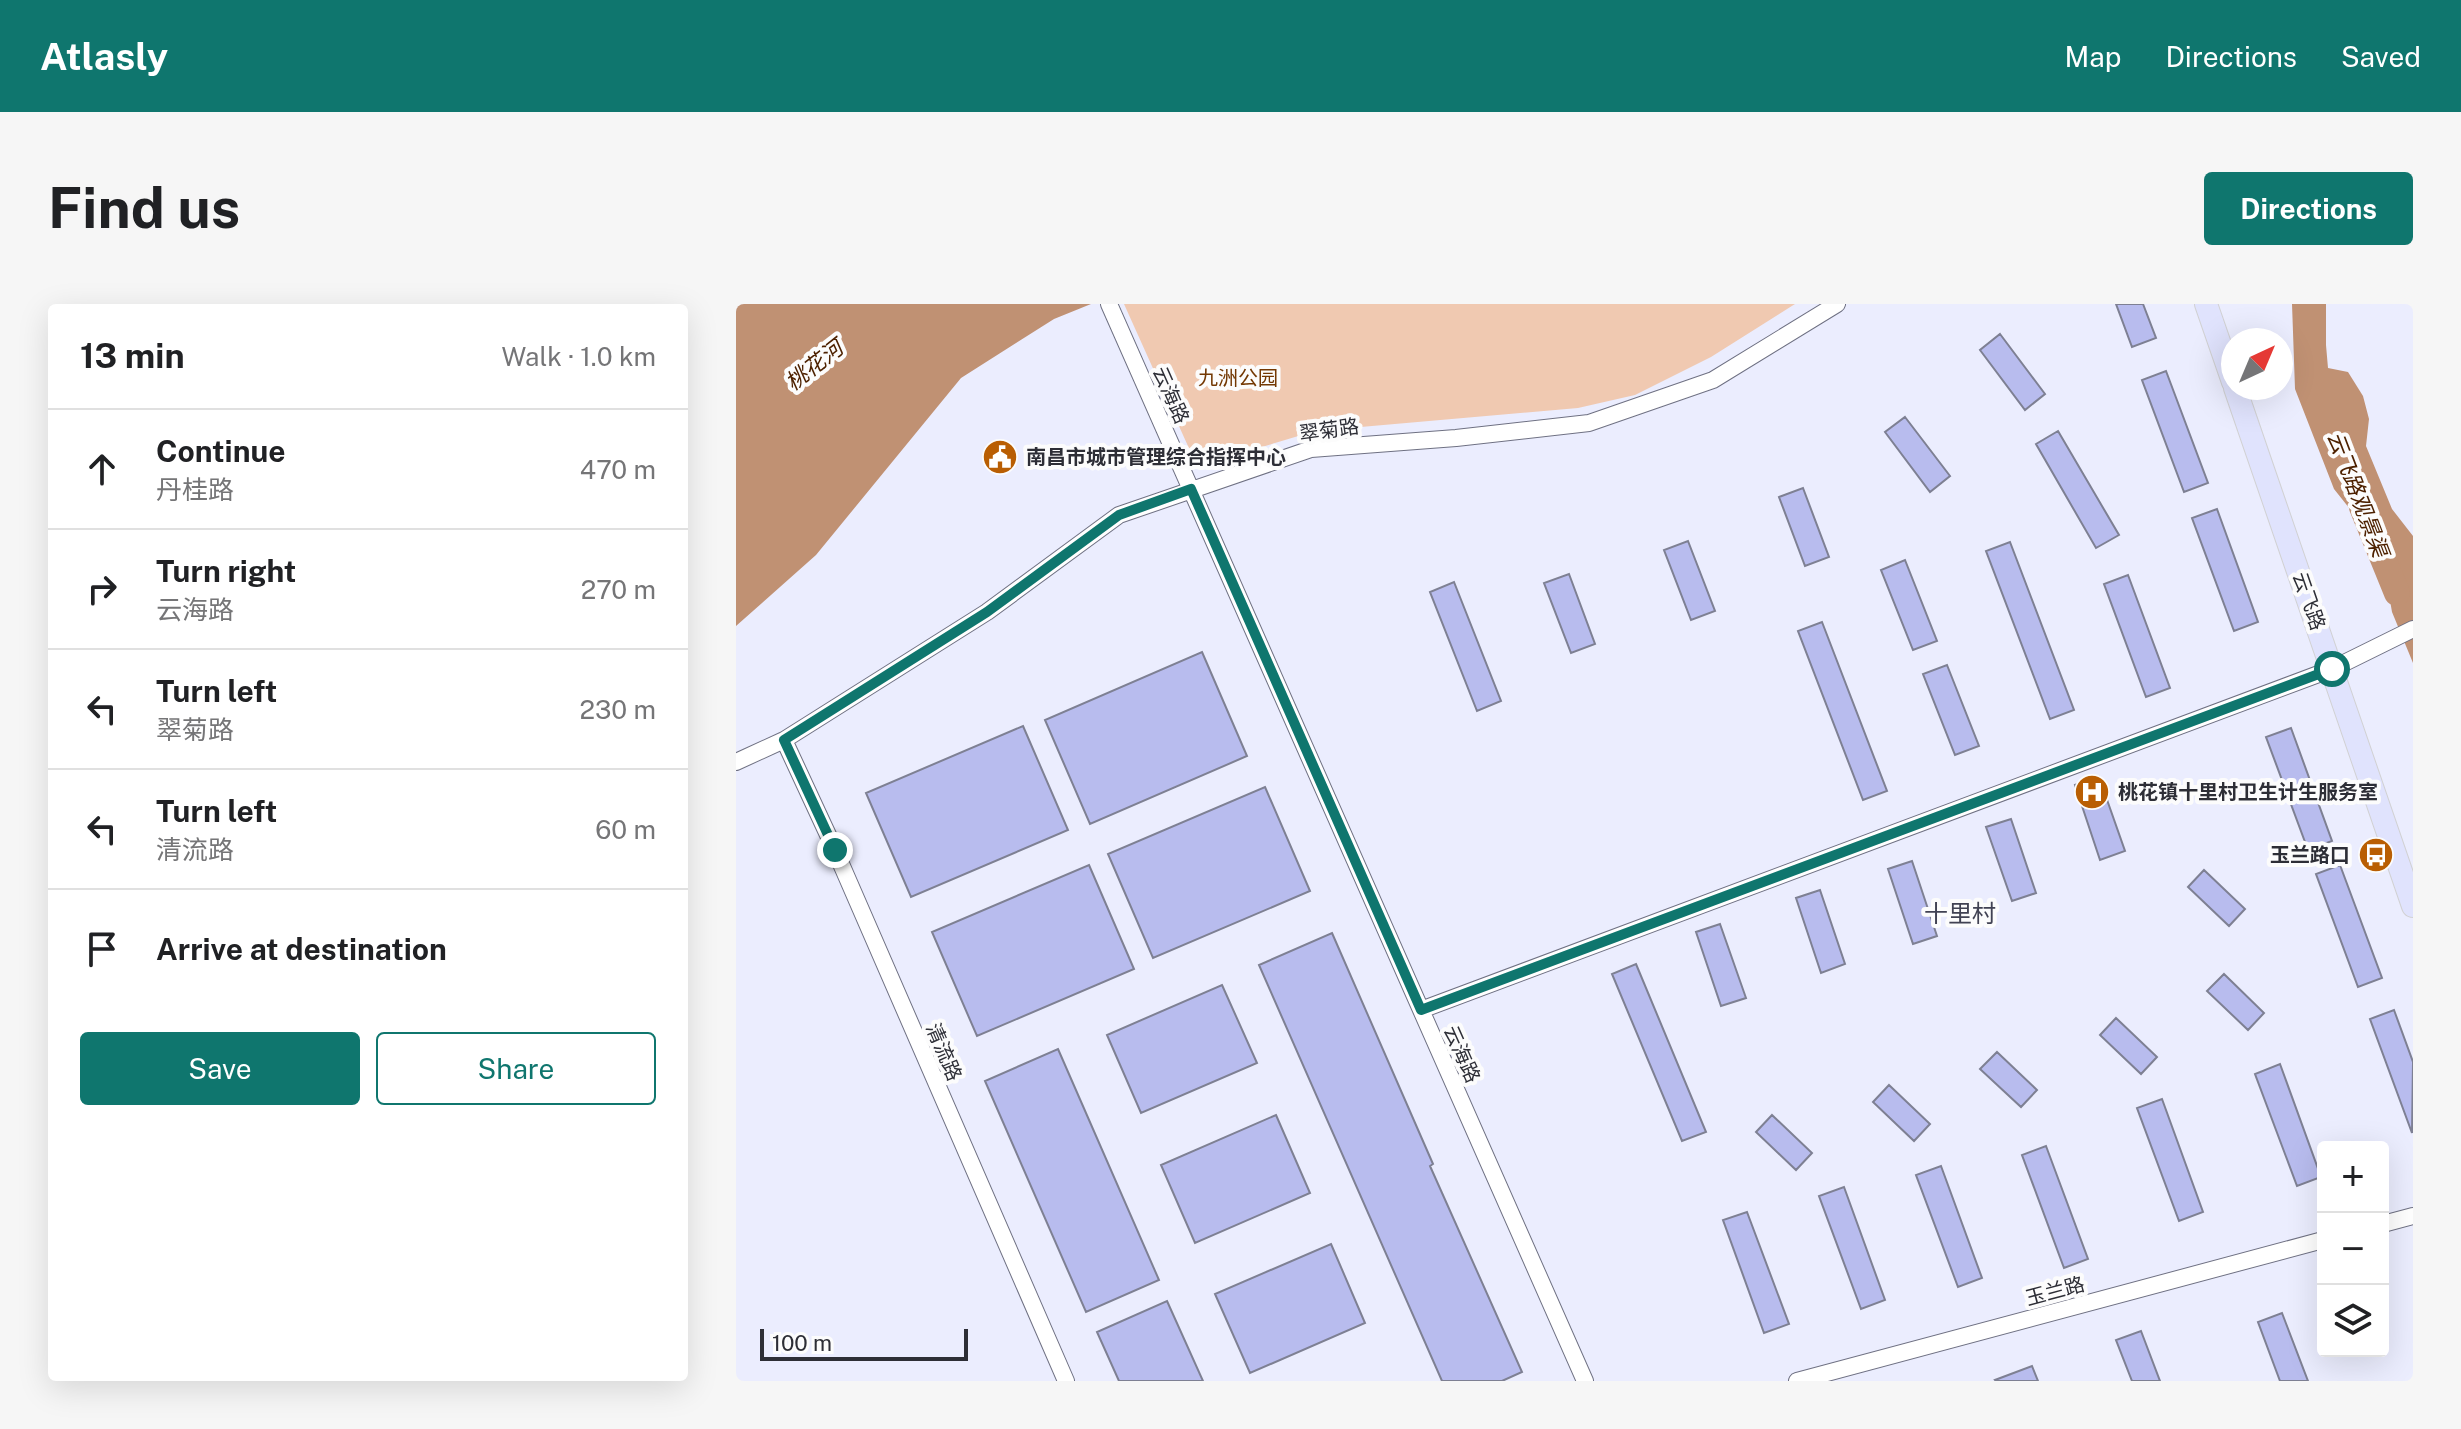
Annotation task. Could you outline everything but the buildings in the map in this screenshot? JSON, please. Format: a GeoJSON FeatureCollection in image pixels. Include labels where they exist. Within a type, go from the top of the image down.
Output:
{"type":"FeatureCollection","features":[{"type":"Feature","properties":{"kind":"main road","name":"云飞路"},"geometry":{"type":"LineString","coordinates":[[2206,304],[2221,347]]}},
{"type":"Feature","properties":{"kind":"main road"},"geometry":{"type":"LineString","coordinates":[[2222,304],[2230,328]]}},
{"type":"Feature","properties":{"kind":"main road","name":"云飞路"},"geometry":{"type":"LineString","coordinates":[[2240,400],[2413,861]]}},
{"type":"Feature","properties":{"kind":"main road","name":"云飞路"},"geometry":{"type":"LineString","coordinates":[[2255,400],[2413,906]]}},
{"type":"Feature","properties":{"kind":"street","name":"翠菊路"},"geometry":{"type":"LineString","coordinates":[[736,762],[784,740],[987,612],[1119,515],[1311,449],[1456,438],[1589,423],[1713,380],[1837,304]]}},
{"type":"Feature","properties":{"kind":"street","name":"云海路"},"geometry":{"type":"LineString","coordinates":[[1110,306],[1585,1381]]}},
{"type":"Feature","properties":{"kind":"street"},"geometry":{"type":"LineString","coordinates":[[1421,1010],[2339,666],[2413,629]]}},
{"type":"Feature","properties":{"kind":"street","name":"清流路"},"geometry":{"type":"LineString","coordinates":[[784,740],[1066,1381]]}},
{"type":"Feature","properties":{"kind":"street"},"geometry":{"type":"LineString","coordinates":[[2389,1222],[2413,1216]]}},
{"type":"Feature","properties":{"kind":"street","name":"玉兰路"},"geometry":{"type":"LineString","coordinates":[[1797,1381],[2317,1242]]}},
{"type":"Feature","properties":{"kind":"green space","name":"九洲公园"},"geometry":{"type":"Polygon","coordinates":[[[1124,304],[1795,304],[1711,357],[1635,395],[1578,408],[1315,431],[1205,464],[1192,455],[1124,304]]]}},
{"type":"Feature","properties":{"kind":"water","name":"桃花河"},"geometry":{"type":"Polygon","coordinates":[[[736,304],[1091,304],[1054,319],[961,378],[816,555],[736,626],[736,304]]]}},
{"type":"Feature","properties":{"kind":"water"},"geometry":{"type":"Polygon","coordinates":[[[2292,304],[2326,304],[2328,368],[2348,372],[2363,396],[2369,419],[2366,446],[2392,509],[2413,536],[2413,663],[2392,612],[2381,548],[2334,489],[2295,389],[2292,304]]]}},
{"type":"Feature","properties":{"kind":"waterway","name":"云飞路观景渠"},"geometry":{"type":"LineString","coordinates":[[2362,507],[2397,593]]}},
{"type":"Feature","properties":{"kind":"place","name":"南昌市城市管理综合指挥中心"},"geometry":{"type":"Point","coordinates":[1000,457]}},
{"type":"Feature","properties":{"kind":"place","name":"桃花镇十里村卫生计生服务室"},"geometry":{"type":"Point","coordinates":[2092,792]}},
{"type":"Feature","properties":{"kind":"place","name":"玉兰路口"},"geometry":{"type":"Point","coordinates":[2376,855]}},
{"type":"Feature","properties":{"kind":"district","name":"十里村"},"geometry":{"type":"Point","coordinates":[1960,913]}},
{"type":"Feature","properties":{"kind":"route"},"geometry":{"type":"LineString","coordinates":[[835,850],[784,740],[987,612],[1119,515],[1191,489],[1421,1010],[2332,669]]}}]}
